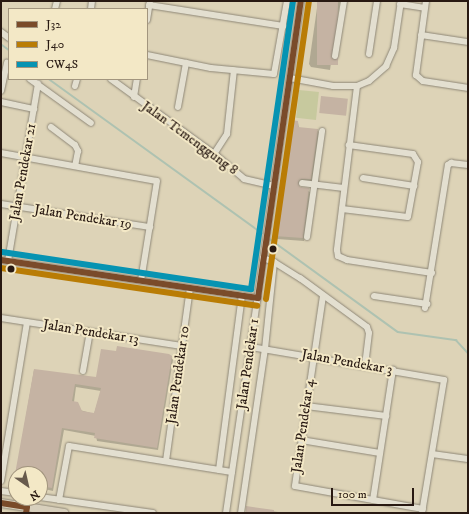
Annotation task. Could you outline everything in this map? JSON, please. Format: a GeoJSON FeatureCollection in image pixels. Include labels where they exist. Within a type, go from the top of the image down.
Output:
{"type":"FeatureCollection","features":[{"type":"Feature","properties":{"kind":"main road"},"geometry":{"type":"LineString","coordinates":[[1,502],[15,509],[64,513]]}},
{"type":"Feature","properties":{"kind":"street"},"geometry":{"type":"LineString","coordinates":[[148,54],[186,64],[274,74],[287,1]]}},
{"type":"Feature","properties":{"kind":"street","name":"Jalan Pendekar 1"},"geometry":{"type":"LineString","coordinates":[[226,513],[301,1]]}},
{"type":"Feature","properties":{"kind":"street"},"geometry":{"type":"LineString","coordinates":[[335,56],[344,1]]}},
{"type":"Feature","properties":{"kind":"street"},"geometry":{"type":"LineString","coordinates":[[369,54],[377,1]]}},
{"type":"Feature","properties":{"kind":"street"},"geometry":{"type":"LineString","coordinates":[[148,14],[150,3],[283,26]]}},
{"type":"Feature","properties":{"kind":"street"},"geometry":{"type":"LineString","coordinates":[[290,78],[333,86],[357,86],[369,81],[386,66],[394,48],[401,3],[426,4],[416,70],[419,79],[468,88]]}},
{"type":"Feature","properties":{"kind":"street"},"geometry":{"type":"LineString","coordinates":[[421,35],[468,42]]}},
{"type":"Feature","properties":{"kind":"street"},"geometry":{"type":"LineString","coordinates":[[1,91],[6,63]]}},
{"type":"Feature","properties":{"kind":"street"},"geometry":{"type":"LineString","coordinates":[[178,107],[186,64]]}},
{"type":"Feature","properties":{"kind":"street"},"geometry":{"type":"LineString","coordinates":[[214,154],[227,134],[234,70]]}},
{"type":"Feature","properties":{"kind":"street"},"geometry":{"type":"LineString","coordinates":[[32,80],[90,124]]}},
{"type":"Feature","properties":{"kind":"street"},"geometry":{"type":"LineString","coordinates":[[75,86],[77,80]]}},
{"type":"Feature","properties":{"kind":"street","name":"Jalan Temenggung 8"},"geometry":{"type":"LineString","coordinates":[[112,80],[214,154],[244,179],[274,186]]}},
{"type":"Feature","properties":{"kind":"street"},"geometry":{"type":"LineString","coordinates":[[134,97],[137,80]]}},
{"type":"Feature","properties":{"kind":"street","name":"Jalan Pendekar 21"},"geometry":{"type":"LineString","coordinates":[[4,260],[17,206],[38,84]]}},
{"type":"Feature","properties":{"kind":"street"},"geometry":{"type":"LineString","coordinates":[[357,86],[337,250],[338,256],[347,260],[432,273]]}},
{"type":"Feature","properties":{"kind":"street"},"geometry":{"type":"LineString","coordinates":[[1,102],[34,109]]}},
{"type":"Feature","properties":{"kind":"street"},"geometry":{"type":"LineString","coordinates":[[51,127],[75,145],[78,151],[75,166]]}},
{"type":"Feature","properties":{"kind":"street"},"geometry":{"type":"LineString","coordinates":[[307,237],[322,131]]}},
{"type":"Feature","properties":{"kind":"street"},"geometry":{"type":"LineString","coordinates":[[342,209],[408,217],[418,162],[414,154],[349,145]]}},
{"type":"Feature","properties":{"kind":"street"},"geometry":{"type":"LineString","coordinates":[[1,153],[156,180],[141,281]]}},
{"type":"Feature","properties":{"kind":"street"},"geometry":{"type":"LineString","coordinates":[[374,296],[426,306],[449,163],[468,165]]}},
{"type":"Feature","properties":{"kind":"street"},"geometry":{"type":"LineString","coordinates":[[363,178],[414,186]]}},
{"type":"Feature","properties":{"kind":"street"},"geometry":{"type":"LineString","coordinates":[[302,183],[344,188]]}},
{"type":"Feature","properties":{"kind":"street","name":"Jalan Pendekar 19"},"geometry":{"type":"LineString","coordinates":[[1,204],[150,227]]}},
{"type":"Feature","properties":{"kind":"street"},"geometry":{"type":"LineString","coordinates":[[264,258],[274,262],[369,330],[365,365]]}},
{"type":"Feature","properties":{"kind":"street"},"geometry":{"type":"LineString","coordinates":[[4,260],[258,298]]}},
{"type":"Feature","properties":{"kind":"street"},"geometry":{"type":"LineString","coordinates":[[241,513],[265,349],[274,262]]}},
{"type":"Feature","properties":{"kind":"street","name":"Jalan Pendekar 10"},"geometry":{"type":"LineString","coordinates":[[166,461],[190,289]]}},
{"type":"Feature","properties":{"kind":"street"},"geometry":{"type":"LineString","coordinates":[[219,470],[242,296]]}},
{"type":"Feature","properties":{"kind":"street","name":"Jalan Pendekar 4"},"geometry":{"type":"LineString","coordinates":[[323,296],[295,486],[373,500],[422,511]]}},
{"type":"Feature","properties":{"kind":"street","name":"Jalan Pendekar 13"},"geometry":{"type":"LineString","coordinates":[[1,318],[182,346]]}},
{"type":"Feature","properties":{"kind":"street"},"geometry":{"type":"LineString","coordinates":[[1,481],[27,322]]}},
{"type":"Feature","properties":{"kind":"street"},"geometry":{"type":"LineString","coordinates":[[83,371],[90,332]]}},
{"type":"Feature","properties":{"kind":"street","name":"Jalan Pendekar 3"},"geometry":{"type":"LineString","coordinates":[[251,347],[313,356],[444,380],[432,454]]}},
{"type":"Feature","properties":{"kind":"street"},"geometry":{"type":"LineString","coordinates":[[373,500],[393,370]]}},
{"type":"Feature","properties":{"kind":"street"},"geometry":{"type":"LineString","coordinates":[[306,406],[386,416]]}},
{"type":"Feature","properties":{"kind":"street"},"geometry":{"type":"LineString","coordinates":[[1,437],[9,438]]}},
{"type":"Feature","properties":{"kind":"street"},"geometry":{"type":"LineString","coordinates":[[301,440],[380,453]]}},
{"type":"Feature","properties":{"kind":"street"},"geometry":{"type":"LineString","coordinates":[[59,500],[69,446],[232,472]]}},
{"type":"Feature","properties":{"kind":"street"},"geometry":{"type":"LineString","coordinates":[[422,511],[432,454],[468,459]]}},
{"type":"Feature","properties":{"kind":"street"},"geometry":{"type":"LineString","coordinates":[[48,498],[153,513]]}},
{"type":"Feature","properties":{"kind":"street"},"geometry":{"type":"LineString","coordinates":[[222,513],[228,503]]}},
{"type":"Feature","properties":{"kind":"green space"},"geometry":{"type":"Polygon","coordinates":[[[299,90],[319,92],[316,120],[296,118],[299,90]]]}},
{"type":"Feature","properties":{"kind":"building"},"geometry":{"type":"Polygon","coordinates":[[[317,1],[338,1],[338,65],[317,65],[317,1]]]}},
{"type":"Feature","properties":{"kind":"building"},"geometry":{"type":"Polygon","coordinates":[[[321,96],[348,99],[346,116],[319,113],[321,96]]]}},
{"type":"Feature","properties":{"kind":"building"},"geometry":{"type":"Polygon","coordinates":[[[291,120],[298,121],[298,127],[318,129],[311,179],[301,179],[298,182],[300,187],[309,188],[303,238],[274,236],[291,120]]]}},
{"type":"Feature","properties":{"kind":"building"},"geometry":{"type":"Polygon","coordinates":[[[117,346],[169,354],[172,356],[157,448],[94,438],[95,433],[62,428],[52,488],[48,487],[48,466],[16,466],[34,369],[96,377],[101,349],[116,351],[117,346]],[[75,384],[72,401],[78,402],[82,411],[94,413],[101,388],[75,384]]]}},
{"type":"Feature","properties":{"kind":"building"},"geometry":{"type":"Polygon","coordinates":[[[246,506],[274,510],[274,513],[246,513],[246,506]]]}},
{"type":"Feature","properties":{"kind":"waterway"},"geometry":{"type":"LineString","coordinates":[[1,44],[8,49]]}},
{"type":"Feature","properties":{"kind":"waterway"},"geometry":{"type":"LineString","coordinates":[[50,80],[262,233]]}},
{"type":"Feature","properties":{"kind":"waterway"},"geometry":{"type":"LineString","coordinates":[[270,239],[398,332],[456,340],[468,353]]}},
{"type":"Feature","properties":{"kind":"transit line","name":"CW4S"},"geometry":{"type":"LineString","coordinates":[[2,252],[251,289],[293,1]]}},
{"type":"Feature","properties":{"kind":"transit line","name":"J32"},"geometry":{"type":"LineString","coordinates":[[258,298],[301,1]]}},
{"type":"Feature","properties":{"kind":"transit line","name":"J40"},"geometry":{"type":"LineString","coordinates":[[266,299],[309,2]]}},
{"type":"Feature","properties":{"kind":"transit line","name":"J32"},"geometry":{"type":"LineString","coordinates":[[1,260],[258,298]]}},
{"type":"Feature","properties":{"kind":"transit line","name":"J40"},"geometry":{"type":"LineString","coordinates":[[1,268],[257,306]]}},
{"type":"Feature","properties":{"kind":"transit line","name":"J32"},"geometry":{"type":"LineString","coordinates":[[1,503],[27,507],[26,513]]}}]}
